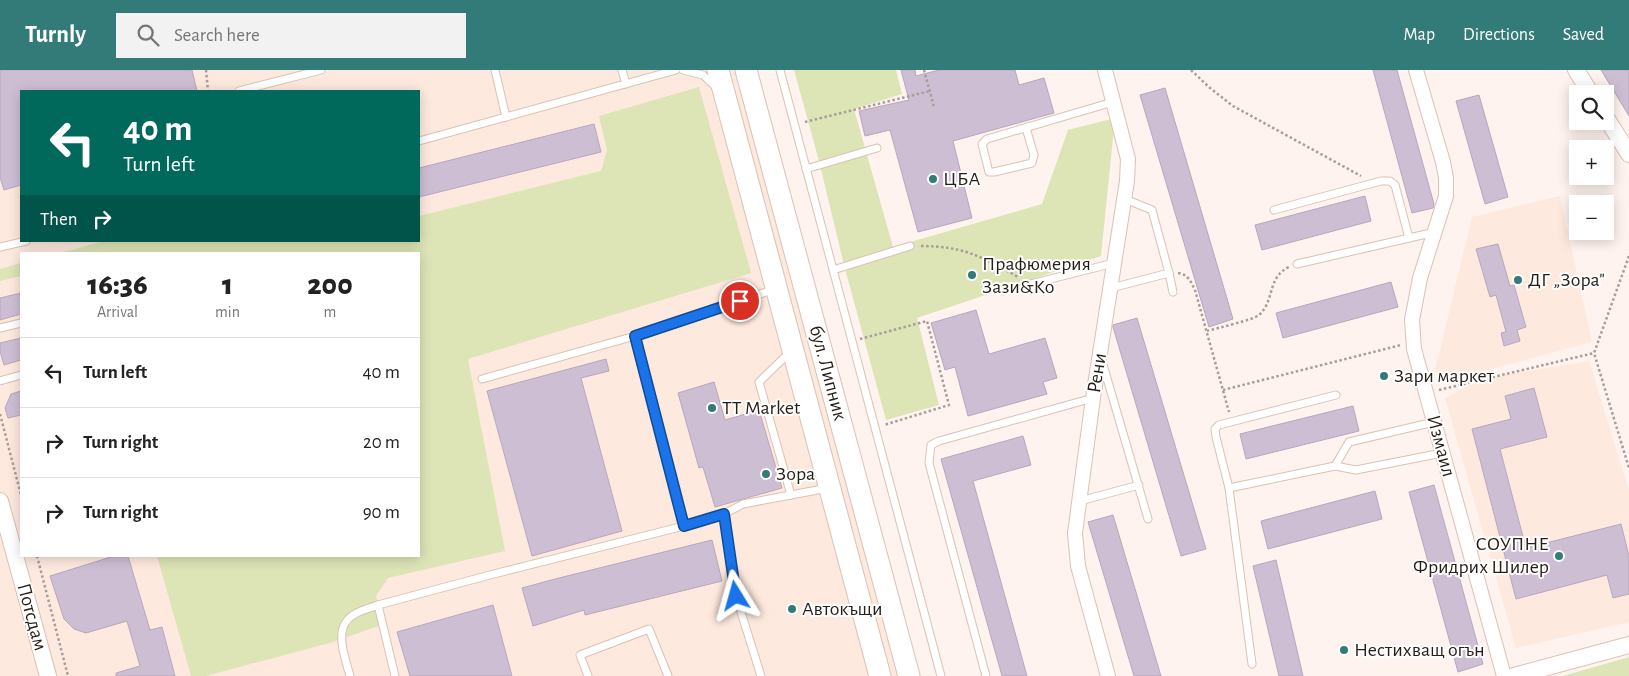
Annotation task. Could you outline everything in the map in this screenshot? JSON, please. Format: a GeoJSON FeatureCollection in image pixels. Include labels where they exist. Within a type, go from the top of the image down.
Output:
{"type":"FeatureCollection","features":[{"type":"Feature","properties":{"kind":"main road","name":"бул. Липник"},"geometry":{"type":"LineString","coordinates":[[718,70],[820,451],[828,488],[880,676]]}},
{"type":"Feature","properties":{"kind":"main road","name":"бул. Липник"},"geometry":{"type":"LineString","coordinates":[[746,70],[909,676]]}},
{"type":"Feature","properties":{"kind":"street","name":"Рени"},"geometry":{"type":"LineString","coordinates":[[1105,70],[1128,159],[1115,263],[1075,533],[1078,566],[1108,676]]}},
{"type":"Feature","properties":{"kind":"street","name":"Измаил"},"geometry":{"type":"LineString","coordinates":[[1416,70],[1446,178],[1446,196],[1420,278],[1412,320],[1414,349],[1504,676]]}},
{"type":"Feature","properties":{"kind":"street"},"geometry":{"type":"LineString","coordinates":[[1576,70],[1585,85]]}},
{"type":"Feature","properties":{"kind":"street"},"geometry":{"type":"LineString","coordinates":[[1614,130],[1629,154]]}},
{"type":"Feature","properties":{"kind":"street","name":"Потсдам"},"geometry":{"type":"LineString","coordinates":[[0,501],[48,676]]}},
{"type":"Feature","properties":{"kind":"street"},"geometry":{"type":"LineString","coordinates":[[1514,676],[1629,645]]}},
{"type":"Feature","properties":{"kind":"lane"},"geometry":{"type":"LineString","coordinates":[[243,90],[321,70]]}},
{"type":"Feature","properties":{"kind":"lane"},"geometry":{"type":"LineString","coordinates":[[495,70],[506,117]]}},
{"type":"Feature","properties":{"kind":"lane"},"geometry":{"type":"LineString","coordinates":[[622,70],[626,84]]}},
{"type":"Feature","properties":{"kind":"lane"},"geometry":{"type":"LineString","coordinates":[[420,141],[676,70]]}},
{"type":"Feature","properties":{"kind":"lane"},"geometry":{"type":"LineString","coordinates":[[683,70],[703,75],[725,97]]}},
{"type":"Feature","properties":{"kind":"lane"},"geometry":{"type":"LineString","coordinates":[[780,70],[941,676]]}},
{"type":"Feature","properties":{"kind":"lane"},"geometry":{"type":"LineString","coordinates":[[1026,128],[1034,155],[1032,163],[989,172],[982,144],[987,139],[1113,102]]}},
{"type":"Feature","properties":{"kind":"lane"},"geometry":{"type":"LineString","coordinates":[[806,169],[877,148]]}},
{"type":"Feature","properties":{"kind":"lane"},"geometry":{"type":"LineString","coordinates":[[1274,210],[1373,183],[1390,181],[1395,184],[1409,238]]}},
{"type":"Feature","properties":{"kind":"lane"},"geometry":{"type":"LineString","coordinates":[[1124,199],[1152,210],[1173,292]]}},
{"type":"Feature","properties":{"kind":"lane"},"geometry":{"type":"LineString","coordinates":[[1297,264],[1435,232]]}},
{"type":"Feature","properties":{"kind":"lane"},"geometry":{"type":"LineString","coordinates":[[0,248],[22,242]]}},
{"type":"Feature","properties":{"kind":"lane"},"geometry":{"type":"LineString","coordinates":[[833,270],[910,246]]}},
{"type":"Feature","properties":{"kind":"lane"},"geometry":{"type":"LineString","coordinates":[[1003,291],[1115,263]]}},
{"type":"Feature","properties":{"kind":"lane"},"geometry":{"type":"LineString","coordinates":[[1111,288],[1169,273]]}},
{"type":"Feature","properties":{"kind":"lane"},"geometry":{"type":"LineString","coordinates":[[482,379],[635,336],[776,289]]}},
{"type":"Feature","properties":{"kind":"lane"},"geometry":{"type":"LineString","coordinates":[[0,328],[20,323]]}},
{"type":"Feature","properties":{"kind":"lane"},"geometry":{"type":"LineString","coordinates":[[635,336],[684,526]]}},
{"type":"Feature","properties":{"kind":"lane"},"geometry":{"type":"LineString","coordinates":[[791,495],[759,382],[792,350]]}},
{"type":"Feature","properties":{"kind":"lane"},"geometry":{"type":"LineString","coordinates":[[1100,356],[1148,519]]}},
{"type":"Feature","properties":{"kind":"lane"},"geometry":{"type":"LineString","coordinates":[[0,381],[20,375]]}},
{"type":"Feature","properties":{"kind":"lane"},"geometry":{"type":"LineString","coordinates":[[1252,664],[1229,488],[1215,429],[1219,424],[1232,420],[1336,395]]}},
{"type":"Feature","properties":{"kind":"lane"},"geometry":{"type":"LineString","coordinates":[[986,676],[929,462],[931,445],[939,441],[1094,398]]}},
{"type":"Feature","properties":{"kind":"lane"},"geometry":{"type":"LineString","coordinates":[[1335,466],[1349,442],[1434,422]]}},
{"type":"Feature","properties":{"kind":"lane"},"geometry":{"type":"LineString","coordinates":[[1229,488],[1335,466],[1356,470],[1442,453]]}},
{"type":"Feature","properties":{"kind":"lane"},"geometry":{"type":"LineString","coordinates":[[1080,501],[1139,485]]}},
{"type":"Feature","properties":{"kind":"lane"},"geometry":{"type":"LineString","coordinates":[[350,676],[342,631],[346,621],[354,615],[378,606],[490,574],[684,526],[724,514],[743,504],[828,488]]}},
{"type":"Feature","properties":{"kind":"lane"},"geometry":{"type":"LineString","coordinates":[[724,514],[736,596],[761,676]]}},
{"type":"Feature","properties":{"kind":"lane"},"geometry":{"type":"LineString","coordinates":[[378,606],[395,676]]}},
{"type":"Feature","properties":{"kind":"lane"},"geometry":{"type":"LineString","coordinates":[[588,676],[580,655],[649,629],[668,676]]}},
{"type":"Feature","properties":{"kind":"path"},"geometry":{"type":"LineString","coordinates":[[206,70],[208,90]]}},
{"type":"Feature","properties":{"kind":"path"},"geometry":{"type":"LineString","coordinates":[[924,70],[934,107]]}},
{"type":"Feature","properties":{"kind":"path"},"geometry":{"type":"LineString","coordinates":[[1191,70],[1233,106],[1373,183]]}},
{"type":"Feature","properties":{"kind":"path"},"geometry":{"type":"LineString","coordinates":[[794,125],[930,91]]}},
{"type":"Feature","properties":{"kind":"path"},"geometry":{"type":"LineString","coordinates":[[910,246],[959,249],[988,260],[1031,284]]}},
{"type":"Feature","properties":{"kind":"path"},"geometry":{"type":"LineString","coordinates":[[1629,256],[1594,353],[1629,468]]}},
{"type":"Feature","properties":{"kind":"path"},"geometry":{"type":"LineString","coordinates":[[1207,331],[1258,316],[1268,303],[1274,282],[1281,271],[1297,264]]}},
{"type":"Feature","properties":{"kind":"path"},"geometry":{"type":"LineString","coordinates":[[1169,273],[1184,274],[1195,290],[1232,420]]}},
{"type":"Feature","properties":{"kind":"path"},"geometry":{"type":"LineString","coordinates":[[852,341],[927,321],[949,405],[875,428]]}},
{"type":"Feature","properties":{"kind":"path"},"geometry":{"type":"LineString","coordinates":[[1223,390],[1414,342]]}},
{"type":"Feature","properties":{"kind":"path"},"geometry":{"type":"LineString","coordinates":[[1426,393],[1594,353]]}},
{"type":"Feature","properties":{"kind":"path"},"geometry":{"type":"LineString","coordinates":[[0,414],[20,491]]}},
{"type":"Feature","properties":{"kind":"path"},"geometry":{"type":"LineString","coordinates":[[37,557],[68,676]]}},
{"type":"Feature","properties":{"kind":"shaded area"},"geometry":{"type":"Polygon","coordinates":[[[0,70],[734,70],[898,676],[0,676],[0,70]]]}},
{"type":"Feature","properties":{"kind":"shaded area","name":"ДГ „Зора\""},"geometry":{"type":"Polygon","coordinates":[[[1560,196],[1592,342],[1440,383],[1435,370],[1472,217],[1560,196]]]}},
{"type":"Feature","properties":{"kind":"shaded area","name":"СОУПНЕ Фридрих Шилер"},"geometry":{"type":"Polygon","coordinates":[[[1589,361],[1629,490],[1629,622],[1516,648],[1445,398],[1482,379],[1589,361]]]}},
{"type":"Feature","properties":{"kind":"green space"},"geometry":{"type":"Polygon","coordinates":[[[794,70],[896,70],[902,94],[854,109],[893,247],[1042,204],[1068,130],[1115,118],[1101,256],[917,318],[939,405],[886,420],[794,70]]]}},
{"type":"Feature","properties":{"kind":"green space"},"geometry":{"type":"Polygon","coordinates":[[[699,87],[751,273],[468,359],[505,551],[388,578],[376,596],[384,624],[333,642],[206,676],[191,676],[157,557],[420,557],[420,252],[64,252],[100,242],[420,242],[420,216],[601,171],[607,150],[599,116],[699,87]]]}},
{"type":"Feature","properties":{"kind":"green space"},"geometry":{"type":"Polygon","coordinates":[[[20,263],[20,276],[0,281],[0,269],[20,263]]]}},
{"type":"Feature","properties":{"kind":"green space"},"geometry":{"type":"Polygon","coordinates":[[[1629,657],[1629,676],[1563,676],[1629,657]]]}},
{"type":"Feature","properties":{"kind":"building"},"geometry":{"type":"Polygon","coordinates":[[[0,70],[192,70],[197,90],[20,90],[20,185],[4,190],[0,177],[0,70]]]}},
{"type":"Feature","properties":{"kind":"building"},"geometry":{"type":"Polygon","coordinates":[[[901,70],[915,70],[916,76],[939,70],[1015,70],[1019,85],[1044,78],[1054,113],[953,141],[972,218],[918,232],[890,130],[865,136],[859,111],[909,100],[901,70]]]}},
{"type":"Feature","properties":{"kind":"building"},"geometry":{"type":"Polygon","coordinates":[[[1373,70],[1397,70],[1434,204],[1433,208],[1412,213],[1373,70]]]}},
{"type":"Feature","properties":{"kind":"building"},"geometry":{"type":"Polygon","coordinates":[[[1601,70],[1629,70],[1629,116],[1614,91],[1614,85],[1610,85],[1601,70]]]}},
{"type":"Feature","properties":{"kind":"building"},"geometry":{"type":"Polygon","coordinates":[[[1165,88],[1233,319],[1209,327],[1140,95],[1165,88]]]}},
{"type":"Feature","properties":{"kind":"building"},"geometry":{"type":"Polygon","coordinates":[[[1479,95],[1508,197],[1485,204],[1456,101],[1479,95]]]}},
{"type":"Feature","properties":{"kind":"building"},"geometry":{"type":"Polygon","coordinates":[[[594,124],[601,152],[420,197],[420,168],[594,124]]]}},
{"type":"Feature","properties":{"kind":"building"},"geometry":{"type":"Polygon","coordinates":[[[1365,196],[1371,221],[1262,250],[1255,225],[1365,196]]]}},
{"type":"Feature","properties":{"kind":"building"},"geometry":{"type":"Polygon","coordinates":[[[1498,244],[1510,286],[1514,285],[1526,327],[1517,330],[1520,341],[1504,346],[1501,333],[1506,332],[1496,295],[1490,297],[1476,249],[1498,244]]]}},
{"type":"Feature","properties":{"kind":"building"},"geometry":{"type":"Polygon","coordinates":[[[1391,282],[1398,307],[1283,338],[1276,313],[1391,282]]]}},
{"type":"Feature","properties":{"kind":"building"},"geometry":{"type":"Polygon","coordinates":[[[20,293],[20,314],[0,320],[0,298],[20,293]]]}},
{"type":"Feature","properties":{"kind":"building"},"geometry":{"type":"Polygon","coordinates":[[[976,310],[989,354],[1045,338],[1057,378],[1043,382],[1047,394],[968,416],[955,367],[945,370],[931,323],[976,310]]]}},
{"type":"Feature","properties":{"kind":"building"},"geometry":{"type":"Polygon","coordinates":[[[1137,318],[1206,549],[1181,556],[1113,327],[1113,325],[1137,318]]]}},
{"type":"Feature","properties":{"kind":"building"},"geometry":{"type":"Polygon","coordinates":[[[20,338],[20,360],[4,365],[0,343],[20,338]]]}},
{"type":"Feature","properties":{"kind":"building"},"geometry":{"type":"Polygon","coordinates":[[[606,359],[609,371],[581,378],[622,531],[532,556],[487,391],[606,359]]]}},
{"type":"Feature","properties":{"kind":"building"},"geometry":{"type":"Polygon","coordinates":[[[714,382],[725,420],[759,410],[782,488],[715,507],[703,467],[699,468],[678,393],[714,382]]]}},
{"type":"Feature","properties":{"kind":"building"},"geometry":{"type":"Polygon","coordinates":[[[1534,388],[1547,437],[1500,449],[1526,548],[1621,524],[1629,556],[1629,594],[1613,598],[1607,575],[1516,599],[1472,429],[1511,419],[1505,396],[1534,388]]]}},
{"type":"Feature","properties":{"kind":"building"},"geometry":{"type":"Polygon","coordinates":[[[20,391],[20,415],[8,418],[5,408],[11,394],[20,391]]]}},
{"type":"Feature","properties":{"kind":"building"},"geometry":{"type":"Polygon","coordinates":[[[1353,406],[1359,431],[1246,459],[1240,434],[1353,406]]]}},
{"type":"Feature","properties":{"kind":"building"},"geometry":{"type":"Polygon","coordinates":[[[1023,436],[1031,465],[973,481],[1027,676],[1002,676],[941,459],[1023,436]]]}},
{"type":"Feature","properties":{"kind":"building"},"geometry":{"type":"Polygon","coordinates":[[[1434,485],[1483,664],[1458,672],[1409,492],[1434,485]]]}},
{"type":"Feature","properties":{"kind":"building"},"geometry":{"type":"Polygon","coordinates":[[[1375,491],[1382,519],[1268,549],[1261,521],[1375,491]]]}},
{"type":"Feature","properties":{"kind":"building"},"geometry":{"type":"Polygon","coordinates":[[[1113,515],[1161,676],[1134,676],[1088,522],[1113,515]]]}},
{"type":"Feature","properties":{"kind":"building"},"geometry":{"type":"Polygon","coordinates":[[[712,540],[722,581],[585,615],[584,610],[533,626],[522,588],[712,540]]]}},
{"type":"Feature","properties":{"kind":"building"},"geometry":{"type":"Polygon","coordinates":[[[111,557],[128,557],[150,630],[162,627],[175,676],[116,676],[116,673],[140,666],[127,621],[86,633],[74,629],[64,619],[50,576],[111,557]]]}},
{"type":"Feature","properties":{"kind":"building"},"geometry":{"type":"Polygon","coordinates":[[[1276,560],[1303,676],[1279,676],[1253,566],[1276,560]]]}},
{"type":"Feature","properties":{"kind":"building"},"geometry":{"type":"Polygon","coordinates":[[[493,605],[512,676],[410,676],[397,632],[493,605]]]}},
{"type":"Feature","properties":{"kind":"place","name":"ЦБА"},"geometry":{"type":"Point","coordinates":[933,179]}},
{"type":"Feature","properties":{"kind":"place","name":"Прафюмерия Зази&Ко"},"geometry":{"type":"Point","coordinates":[972,275]}},
{"type":"Feature","properties":{"kind":"place","name":"ДГ „Зора\""},"geometry":{"type":"Point","coordinates":[1518,280]}},
{"type":"Feature","properties":{"kind":"place","name":"Зари маркет"},"geometry":{"type":"Point","coordinates":[1384,376]}},
{"type":"Feature","properties":{"kind":"place","name":"TT Market"},"geometry":{"type":"Point","coordinates":[712,408]}},
{"type":"Feature","properties":{"kind":"place","name":"Зора"},"geometry":{"type":"Point","coordinates":[766,474]}},
{"type":"Feature","properties":{"kind":"place","name":"СОУПНЕ Фридрих Шилер"},"geometry":{"type":"Point","coordinates":[1559,556]}},
{"type":"Feature","properties":{"kind":"place","name":"Автокъщи"},"geometry":{"type":"Point","coordinates":[792,609]}},
{"type":"Feature","properties":{"kind":"place","name":"Нестихващ огън"},"geometry":{"type":"Point","coordinates":[1344,650]}},
{"type":"Feature","properties":{"kind":"route"},"geometry":{"type":"LineString","coordinates":[[736,596],[724,514],[684,526],[635,336],[740,301]]}}]}
